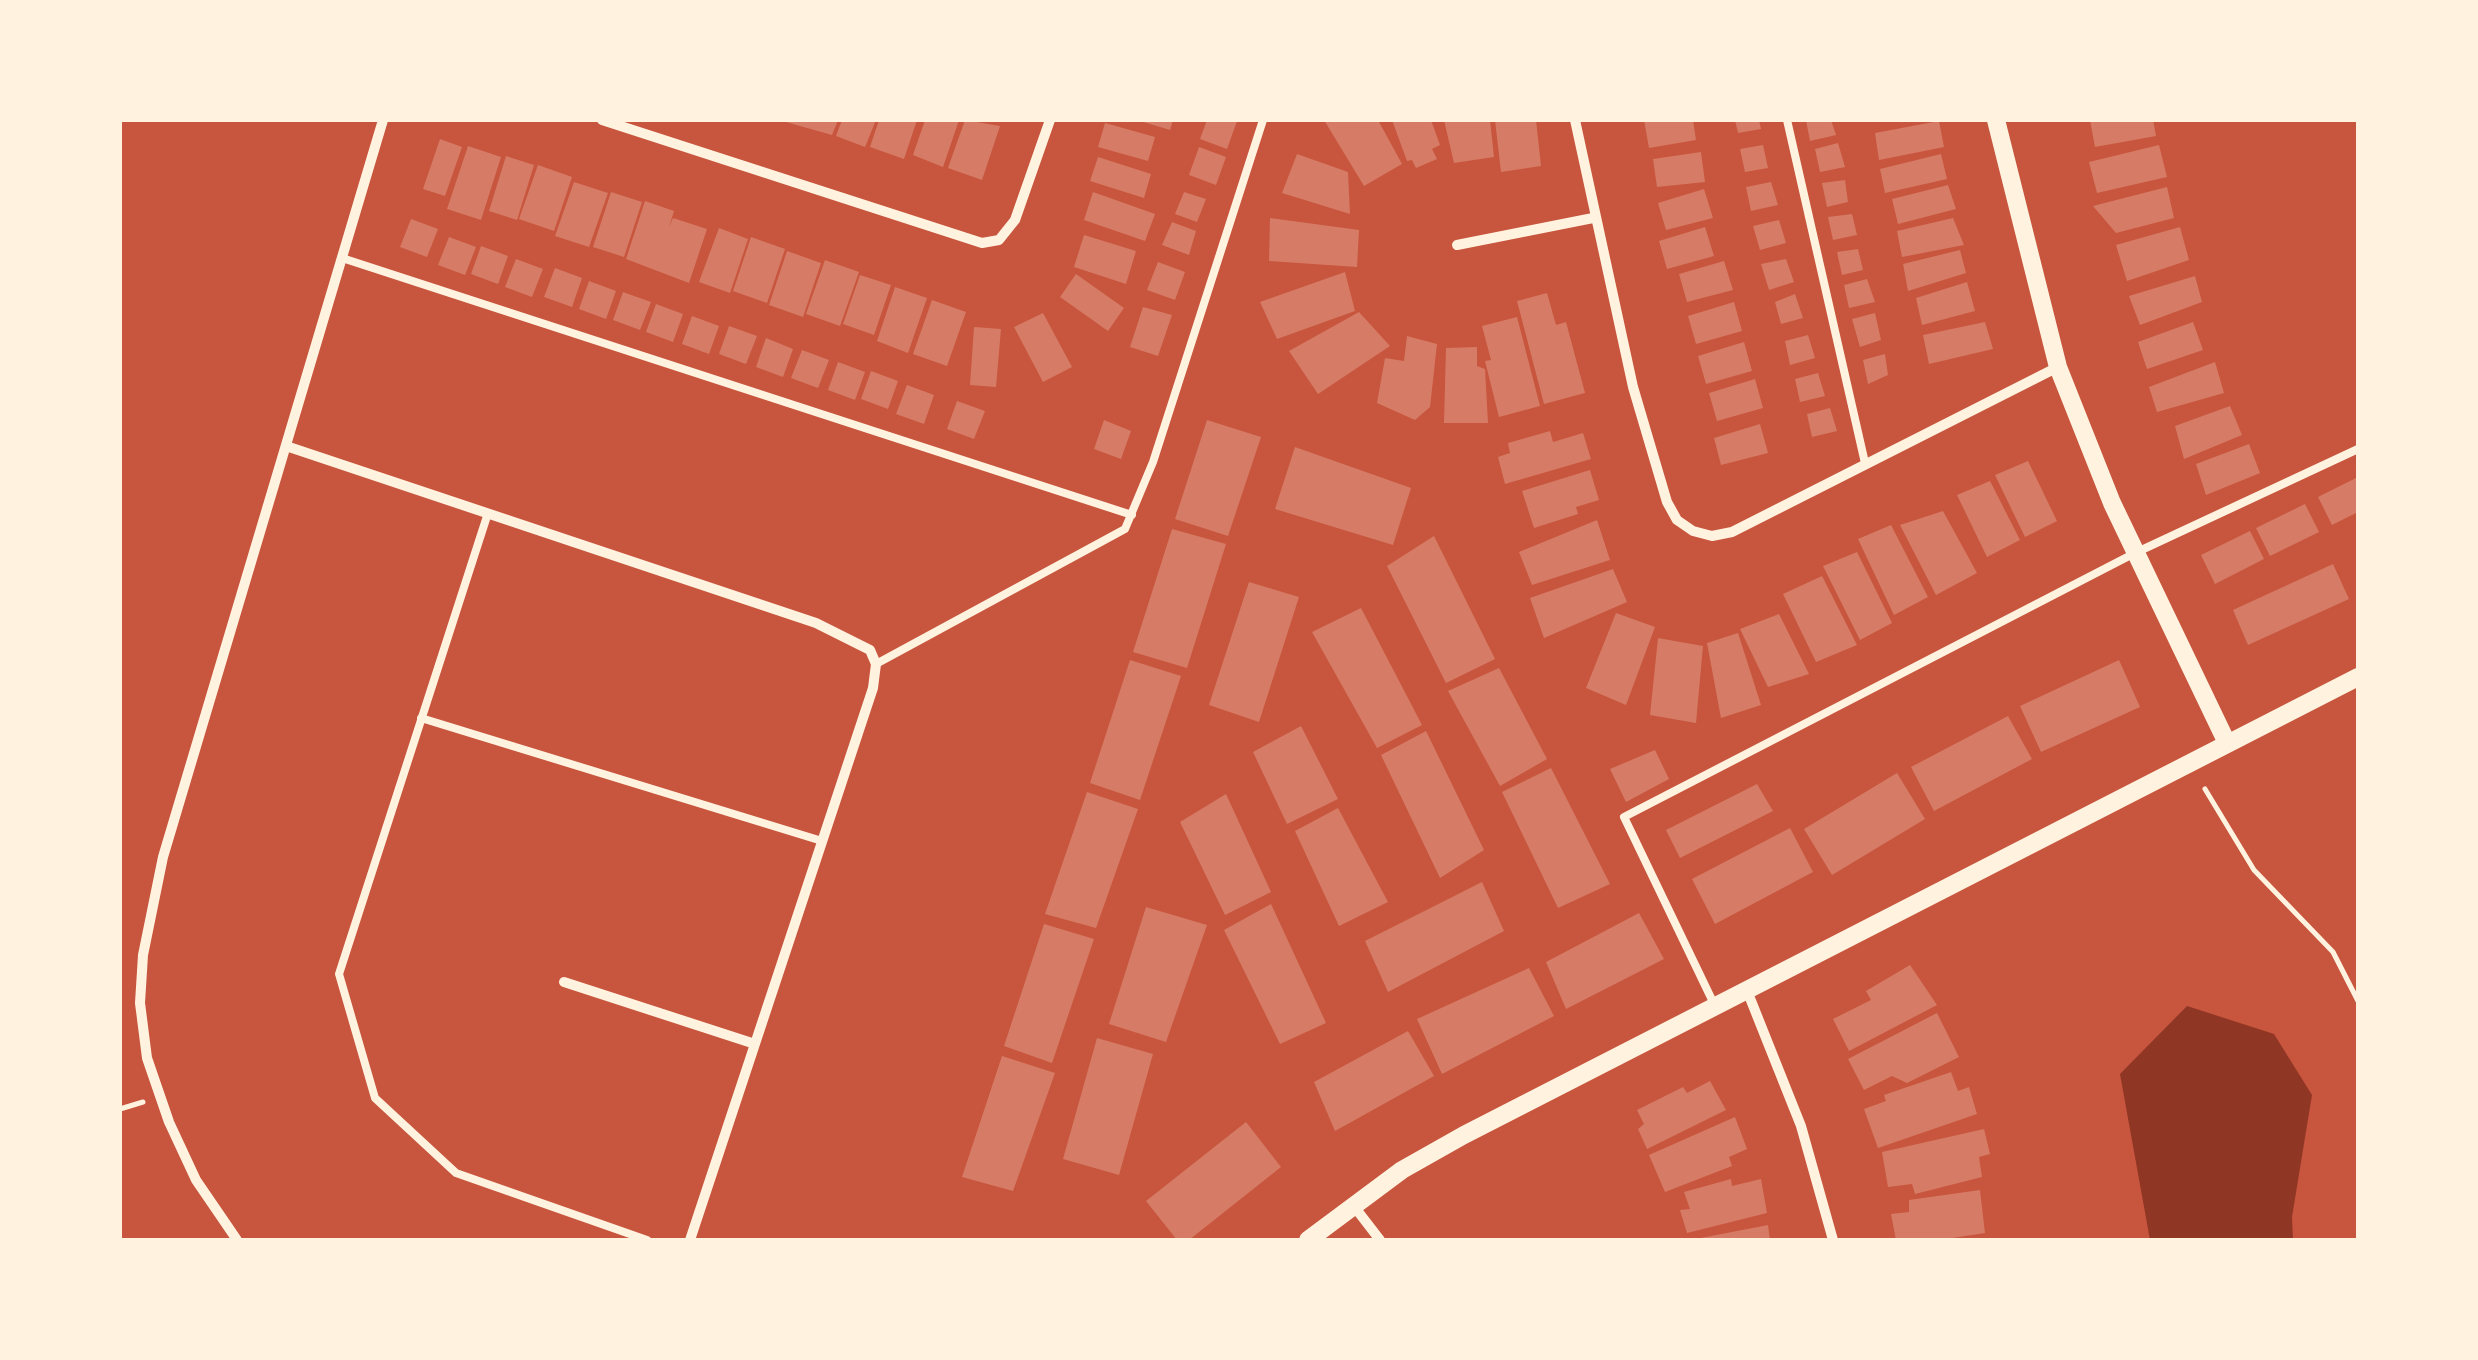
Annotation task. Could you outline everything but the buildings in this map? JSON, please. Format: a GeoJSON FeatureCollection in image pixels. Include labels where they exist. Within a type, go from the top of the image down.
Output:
{"type":"FeatureCollection","features":[{"type":"Feature","properties":{"kind":"street"},"geometry":{"type":"LineString","coordinates":[[237,1240],[196,1180],[168,1122],[147,1058],[140,1003],[149,910],[383,120]]}},
{"type":"Feature","properties":{"kind":"street"},"geometry":{"type":"LineString","coordinates":[[602,120],[965,241],[998,240],[1024,197],[1050,120]]}},
{"type":"Feature","properties":{"kind":"street"},"geometry":{"type":"LineString","coordinates":[[1575,120],[1593,218],[1660,478],[1678,520],[1693,531],[1712,536],[1732,532],[2058,367]]}},
{"type":"Feature","properties":{"kind":"street"},"geometry":{"type":"LineString","coordinates":[[1996,120],[2058,367],[2135,553],[2227,742]]}},
{"type":"Feature","properties":{"kind":"street"},"geometry":{"type":"LineString","coordinates":[[1457,245],[1593,218]]}},
{"type":"Feature","properties":{"kind":"street"},"geometry":{"type":"LineString","coordinates":[[286,446],[816,623],[870,650],[876,664],[872,688],[690,1240]]}},
{"type":"Feature","properties":{"kind":"street"},"geometry":{"type":"LineString","coordinates":[[1308,1240],[1352,1204],[1464,1135],[1748,993],[2358,677]]}},
{"type":"Feature","properties":{"kind":"street"},"geometry":{"type":"LineString","coordinates":[[564,982],[755,1044]]}},
{"type":"Feature","properties":{"kind":"street"},"geometry":{"type":"LineString","coordinates":[[1748,993],[1801,1126],[1833,1240]]}},
{"type":"Feature","properties":{"kind":"street"},"geometry":{"type":"LineString","coordinates":[[1352,1204],[1380,1240]]}},
{"type":"Feature","properties":{"kind":"lane"},"geometry":{"type":"LineString","coordinates":[[876,664],[1125,529],[1263,120]]}},
{"type":"Feature","properties":{"kind":"lane"},"geometry":{"type":"LineString","coordinates":[[1787,120],[1865,464]]}},
{"type":"Feature","properties":{"kind":"lane"},"geometry":{"type":"LineString","coordinates":[[342,258],[1132,515]]}},
{"type":"Feature","properties":{"kind":"lane"},"geometry":{"type":"LineString","coordinates":[[1716,1008],[1624,817],[2135,553],[2358,449]]}},
{"type":"Feature","properties":{"kind":"lane"},"geometry":{"type":"LineString","coordinates":[[488,513],[340,974],[375,1098],[456,1173],[647,1240]]}},
{"type":"Feature","properties":{"kind":"lane"},"geometry":{"type":"LineString","coordinates":[[422,718],[822,841]]}},
{"type":"Feature","properties":{"kind":"path"},"geometry":{"type":"LineString","coordinates":[[2205,789],[2254,870],[2333,952],[2358,1001]]}},
{"type":"Feature","properties":{"kind":"shaded area"},"geometry":{"type":"Polygon","coordinates":[[[2187,1006],[2274,1034],[2312,1095],[2292,1217],[2293,1240],[2150,1240],[2120,1074],[2187,1006]]]}}]}
